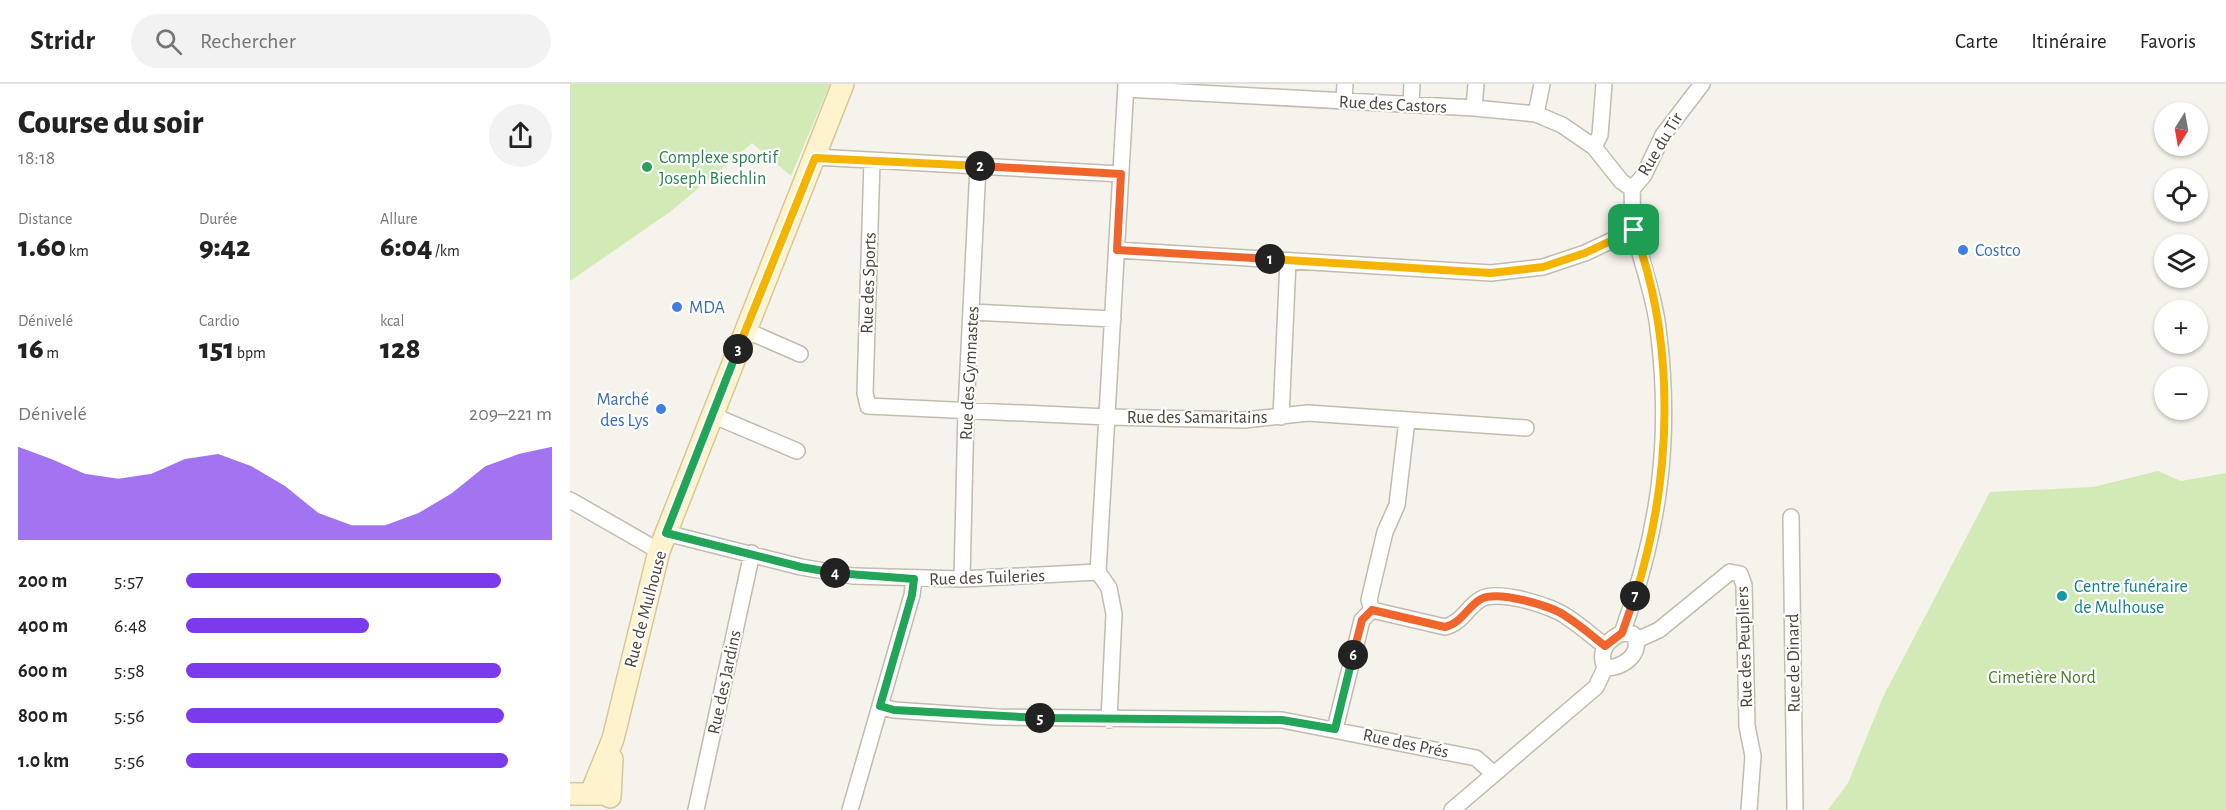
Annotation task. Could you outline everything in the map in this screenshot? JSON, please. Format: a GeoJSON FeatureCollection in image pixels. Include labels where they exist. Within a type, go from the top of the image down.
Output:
{"type":"FeatureCollection","features":[{"type":"Feature","properties":{"kind":"main road","name":"Rue de Mulhouse"},"geometry":{"type":"LineString","coordinates":[[598,802],[662,542],[843,84]]}},
{"type":"Feature","properties":{"kind":"street"},"geometry":{"type":"LineString","coordinates":[[1344,101],[1345,84]]}},
{"type":"Feature","properties":{"kind":"street"},"geometry":{"type":"LineString","coordinates":[[1411,105],[1412,84]]}},
{"type":"Feature","properties":{"kind":"street"},"geometry":{"type":"LineString","coordinates":[[1474,108],[1476,84]]}},
{"type":"Feature","properties":{"kind":"street"},"geometry":{"type":"LineString","coordinates":[[1536,114],[1542,84]]}},
{"type":"Feature","properties":{"kind":"street"},"geometry":{"type":"LineString","coordinates":[[1594,147],[1600,135],[1604,84]]}},
{"type":"Feature","properties":{"kind":"street","name":"Rue du Tir"},"geometry":{"type":"LineString","coordinates":[[1622,633],[1649,553],[1664,447],[1664,390],[1658,326],[1634,230],[1632,189],[1644,175],[1663,135],[1702,84]]}},
{"type":"Feature","properties":{"kind":"street"},"geometry":{"type":"LineString","coordinates":[[1109,720],[1113,614],[1109,588],[1098,572],[1126,86]]}},
{"type":"Feature","properties":{"kind":"street","name":"Rue des Castors"},"geometry":{"type":"LineString","coordinates":[[1126,86],[1536,114],[1562,125],[1594,147],[1621,181],[1632,189]]}},
{"type":"Feature","properties":{"kind":"street"},"geometry":{"type":"LineString","coordinates":[[815,158],[1121,174]]}},
{"type":"Feature","properties":{"kind":"street","name":"Rue des Sports"},"geometry":{"type":"LineString","coordinates":[[868,406],[865,393],[872,161]]}},
{"type":"Feature","properties":{"kind":"street","name":"Rue des Gymnastes"},"geometry":{"type":"LineString","coordinates":[[962,579],[966,411],[978,166]]}},
{"type":"Feature","properties":{"kind":"street"},"geometry":{"type":"LineString","coordinates":[[1117,250],[1491,273],[1543,267],[1585,253],[1634,230]]}},
{"type":"Feature","properties":{"kind":"street"},"geometry":{"type":"LineString","coordinates":[[1281,417],[1288,261]]}},
{"type":"Feature","properties":{"kind":"street"},"geometry":{"type":"LineString","coordinates":[[971,312],[1113,319]]}},
{"type":"Feature","properties":{"kind":"street"},"geometry":{"type":"LineString","coordinates":[[745,330],[800,354]]}},
{"type":"Feature","properties":{"kind":"street","name":"Rue des Samaritains"},"geometry":{"type":"LineString","coordinates":[[868,406],[1107,417],[1244,420],[1308,413],[1526,428]]}},
{"type":"Feature","properties":{"kind":"street"},"geometry":{"type":"LineString","coordinates":[[712,415],[797,451]]}},
{"type":"Feature","properties":{"kind":"street"},"geometry":{"type":"LineString","coordinates":[[1372,610],[1369,600],[1385,532],[1397,505],[1407,420]]}},
{"type":"Feature","properties":{"kind":"street","name":"Rue des Tuileries"},"geometry":{"type":"LineString","coordinates":[[570,500],[662,542],[752,553],[801,567],[843,574],[914,579],[962,579],[1098,572]]}},
{"type":"Feature","properties":{"kind":"street","name":"Rue de Dinard"},"geometry":{"type":"LineString","coordinates":[[1791,517],[1795,810]]}},
{"type":"Feature","properties":{"kind":"street","name":"Rue des Jardins"},"geometry":{"type":"LineString","coordinates":[[696,810],[752,553]]}},
{"type":"Feature","properties":{"kind":"street","name":"Rue des Peupliers"},"geometry":{"type":"LineString","coordinates":[[1636,640],[1659,630],[1730,572],[1740,574],[1744,585],[1747,726],[1753,756],[1749,810]]}},
{"type":"Feature","properties":{"kind":"street"},"geometry":{"type":"LineString","coordinates":[[850,810],[912,595],[914,579]]}},
{"type":"Feature","properties":{"kind":"street"},"geometry":{"type":"LineString","coordinates":[[1372,610],[1445,627],[1455,625],[1482,598],[1495,596],[1520,600],[1566,615],[1605,646]]}},
{"type":"Feature","properties":{"kind":"street"},"geometry":{"type":"LineString","coordinates":[[1335,729],[1362,620],[1372,610]]}},
{"type":"Feature","properties":{"kind":"street"},"geometry":{"type":"LineString","coordinates":[[1452,810],[1596,687],[1605,668],[1601,658],[1605,646],[1622,633],[1633,634],[1636,640],[1635,652],[1627,662],[1614,669],[1605,668]]}},
{"type":"Feature","properties":{"kind":"street","name":"Rue des Prés"},"geometry":{"type":"LineString","coordinates":[[880,706],[894,710],[996,717],[1109,720],[1282,720],[1476,758],[1494,774]]}},
{"type":"Feature","properties":{"kind":"green space","name":"Complexe sportif Joseph Biechlin"},"geometry":{"type":"Polygon","coordinates":[[[570,84],[830,84],[791,176],[752,143],[670,212],[570,281],[570,84]]]}},
{"type":"Feature","properties":{"kind":"green space","name":"Cimetière Nord"},"geometry":{"type":"Polygon","coordinates":[[[2158,471],[2181,481],[2226,473],[2226,810],[1828,810],[1848,783],[1883,697],[1990,492],[2093,487],[2158,471]]]}},
{"type":"Feature","properties":{"kind":"place","name":"Complexe sportif Joseph Biechlin"},"geometry":{"type":"Point","coordinates":[647,167]}},
{"type":"Feature","properties":{"kind":"place","name":"Costco"},"geometry":{"type":"Point","coordinates":[1963,250]}},
{"type":"Feature","properties":{"kind":"place","name":"MDA"},"geometry":{"type":"Point","coordinates":[677,307]}},
{"type":"Feature","properties":{"kind":"place","name":"Marché des Lys"},"geometry":{"type":"Point","coordinates":[661,409]}},
{"type":"Feature","properties":{"kind":"place","name":"Centre funéraire de Mulhouse"},"geometry":{"type":"Point","coordinates":[2062,596]}},
{"type":"Feature","properties":{"kind":"route"},"geometry":{"type":"LineString","coordinates":[[815,158],[1121,174],[1117,250],[1491,273],[1543,267],[1585,253],[1634,230],[1658,326],[1664,390],[1664,447],[1649,553],[1622,633],[1612,638],[1605,646],[1566,615],[1545,606],[1495,596],[1482,598],[1455,625],[1445,627],[1372,610],[1362,620],[1335,729],[1282,720],[1109,720],[996,717],[894,710],[880,706],[912,595],[914,579],[854,576],[801,567],[666,533],[815,158]]}}]}
